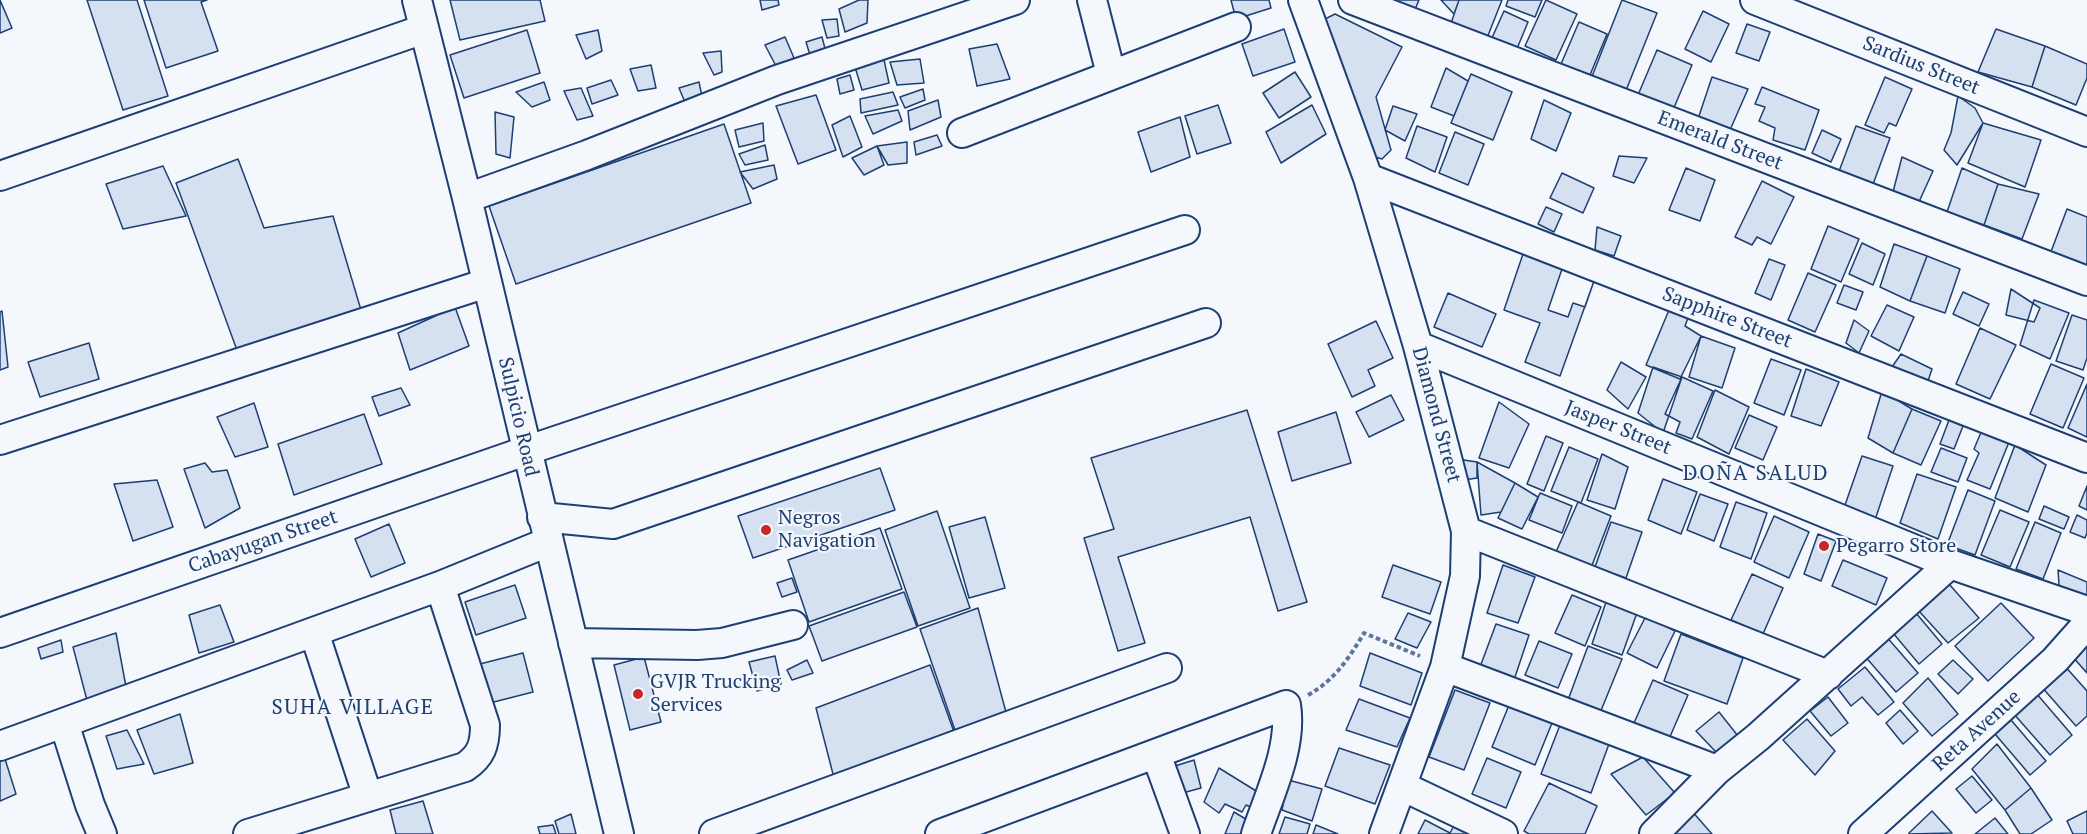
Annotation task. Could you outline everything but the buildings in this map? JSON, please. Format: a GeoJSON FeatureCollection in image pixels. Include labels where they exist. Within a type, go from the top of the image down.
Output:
{"type":"FeatureCollection","features":[{"type":"Feature","properties":{"kind":"street","name":"Sulpicio Road"},"geometry":{"type":"LineString","coordinates":[[417,0],[467,198],[619,834]]}},
{"type":"Feature","properties":{"kind":"street"},"geometry":{"type":"LineString","coordinates":[[467,198],[587,155],[777,80],[1015,0]]}},
{"type":"Feature","properties":{"kind":"street"},"geometry":{"type":"LineString","coordinates":[[1092,0],[1111,74]]}},
{"type":"Feature","properties":{"kind":"street","name":"Diamond Street"},"geometry":{"type":"LineString","coordinates":[[1304,0],[1368,178],[1418,346],[1466,531],[1466,576],[1445,667],[1384,834]]}},
{"type":"Feature","properties":{"kind":"street","name":"Emerald Street"},"geometry":{"type":"LineString","coordinates":[[1353,0],[2087,281]]}},
{"type":"Feature","properties":{"kind":"street","name":"Sardius Street"},"geometry":{"type":"LineString","coordinates":[[1755,0],[2087,132]]}},
{"type":"Feature","properties":{"kind":"street"},"geometry":{"type":"LineString","coordinates":[[962,133],[1236,27]]}},
{"type":"Feature","properties":{"kind":"street"},"geometry":{"type":"LineString","coordinates":[[0,176],[424,29]]}},
{"type":"Feature","properties":{"kind":"street","name":"Sapphire Street"},"geometry":{"type":"LineString","coordinates":[[1368,178],[2087,458]]}},
{"type":"Feature","properties":{"kind":"street","name":"Cabayugan Street"},"geometry":{"type":"LineString","coordinates":[[0,633],[526,451],[1185,230]]}},
{"type":"Feature","properties":{"kind":"street"},"geometry":{"type":"LineString","coordinates":[[0,440],[487,283]]}},
{"type":"Feature","properties":{"kind":"street"},"geometry":{"type":"LineString","coordinates":[[0,747],[440,586],[545,529],[613,524],[1206,323]]}},
{"type":"Feature","properties":{"kind":"street","name":"Jasper Street"},"geometry":{"type":"LineString","coordinates":[[1418,346],[1950,564],[2087,611]]}},
{"type":"Feature","properties":{"kind":"street"},"geometry":{"type":"LineString","coordinates":[[1466,531],[1828,675]]}},
{"type":"Feature","properties":{"kind":"street"},"geometry":{"type":"LineString","coordinates":[[1654,834],[1716,770],[1758,737],[1950,564]]}},
{"type":"Feature","properties":{"kind":"street"},"geometry":{"type":"LineString","coordinates":[[248,834],[465,768],[476,759],[482,751],[485,740],[485,725],[440,586]]}},
{"type":"Feature","properties":{"kind":"street","name":"Reta Avenue"},"geometry":{"type":"LineString","coordinates":[[1863,834],[2055,660],[2087,624]]}},
{"type":"Feature","properties":{"kind":"street"},"geometry":{"type":"LineString","coordinates":[[573,643],[722,643],[793,625]]}},
{"type":"Feature","properties":{"kind":"street"},"geometry":{"type":"LineString","coordinates":[[314,632],[368,797]]}},
{"type":"Feature","properties":{"kind":"street"},"geometry":{"type":"LineString","coordinates":[[1445,667],[1716,770]]}},
{"type":"Feature","properties":{"kind":"street"},"geometry":{"type":"LineString","coordinates":[[714,834],[1167,668]]}},
{"type":"Feature","properties":{"kind":"street"},"geometry":{"type":"LineString","coordinates":[[940,834],[996,824],[1156,754],[1286,705],[1288,717],[1285,748],[1256,834]]}},
{"type":"Feature","properties":{"kind":"street"},"geometry":{"type":"LineString","coordinates":[[64,723],[90,805],[102,834]]}},
{"type":"Feature","properties":{"kind":"street"},"geometry":{"type":"LineString","coordinates":[[1156,754],[1185,834]]}},
{"type":"Feature","properties":{"kind":"street"},"geometry":{"type":"LineString","coordinates":[[1402,786],[1503,834]]}},
{"type":"Feature","properties":{"kind":"path"},"geometry":{"type":"LineString","coordinates":[[1286,705],[1321,688],[1338,673],[1364,633],[1445,667]]}},
{"type":"Feature","properties":{"kind":"place","name":"Negros Navigation"},"geometry":{"type":"Point","coordinates":[766,530]}},
{"type":"Feature","properties":{"kind":"place","name":"Pegarro Store"},"geometry":{"type":"Point","coordinates":[1824,546]}},
{"type":"Feature","properties":{"kind":"place","name":"GVJR Trucking Services"},"geometry":{"type":"Point","coordinates":[638,694]}},
{"type":"Feature","properties":{"kind":"district","name":"DOÑA SALUD"},"geometry":{"type":"Point","coordinates":[1756,474]}},
{"type":"Feature","properties":{"kind":"district","name":"SUHA VILLAGE"},"geometry":{"type":"Point","coordinates":[353,708]}}]}
